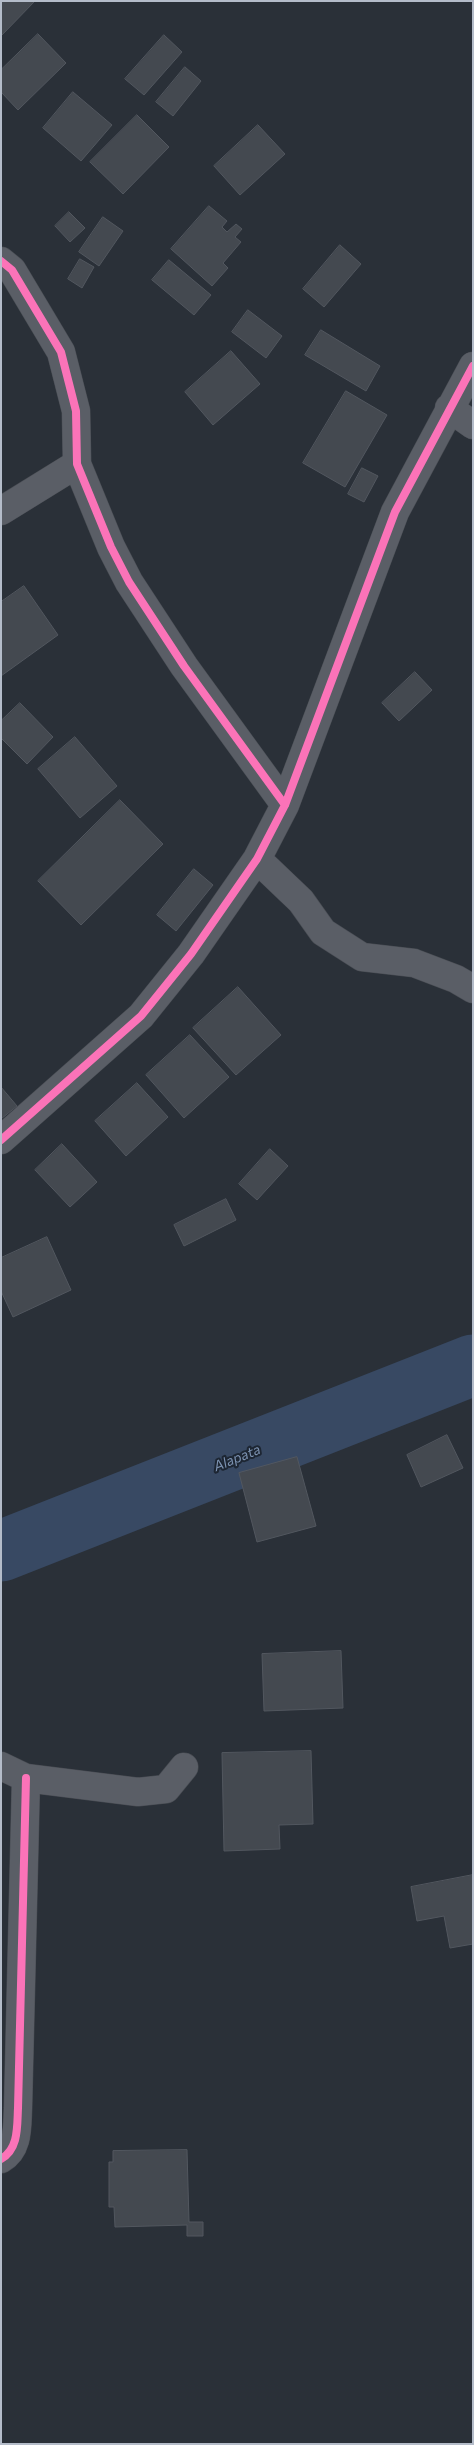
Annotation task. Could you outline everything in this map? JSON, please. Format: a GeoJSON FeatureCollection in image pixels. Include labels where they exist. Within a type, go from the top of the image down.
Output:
{"type":"FeatureCollection","features":[{"type":"Feature","properties":{"kind":"street"},"geometry":{"type":"LineString","coordinates":[[1,261],[12,270],[61,352],[76,411],[77,464],[111,548],[130,582],[184,666],[285,805]]}},
{"type":"Feature","properties":{"kind":"street"},"geometry":{"type":"LineString","coordinates":[[1,1140],[141,1016],[191,954],[256,859],[285,805],[395,512],[473,366]]}},
{"type":"Feature","properties":{"kind":"street"},"geometry":{"type":"LineString","coordinates":[[449,408],[473,425]]}},
{"type":"Feature","properties":{"kind":"street"},"geometry":{"type":"LineString","coordinates":[[1,511],[77,464]]}},
{"type":"Feature","properties":{"kind":"street"},"geometry":{"type":"LineString","coordinates":[[256,859],[300,901],[323,932],[362,957],[414,963],[473,989]]}},
{"type":"Feature","properties":{"kind":"street"},"geometry":{"type":"LineString","coordinates":[[1,1766],[26,1778],[138,1792],[166,1789],[184,1767]]}},
{"type":"Feature","properties":{"kind":"street"},"geometry":{"type":"LineString","coordinates":[[1,2159],[6,2156],[15,2144],[18,2108],[26,1778]]}},
{"type":"Feature","properties":{"kind":"building"},"geometry":{"type":"Polygon","coordinates":[[[1,1],[35,1],[1,36],[1,1]]]}},
{"type":"Feature","properties":{"kind":"building"},"geometry":{"type":"Polygon","coordinates":[[[38,34],[66,63],[18,110],[1,92],[1,70],[38,34]]]}},
{"type":"Feature","properties":{"kind":"building"},"geometry":{"type":"Polygon","coordinates":[[[164,35],[182,52],[144,95],[125,79],[164,35]]]}},
{"type":"Feature","properties":{"kind":"building"},"geometry":{"type":"Polygon","coordinates":[[[185,67],[201,81],[173,116],[156,102],[185,67]]]}},
{"type":"Feature","properties":{"kind":"building"},"geometry":{"type":"Polygon","coordinates":[[[73,92],[112,125],[81,161],[43,128],[73,92]]]}},
{"type":"Feature","properties":{"kind":"building"},"geometry":{"type":"Polygon","coordinates":[[[137,115],[169,147],[123,194],[90,162],[137,115]]]}},
{"type":"Feature","properties":{"kind":"building"},"geometry":{"type":"Polygon","coordinates":[[[258,125],[285,154],[240,195],[214,166],[258,125]]]}},
{"type":"Feature","properties":{"kind":"building"},"geometry":{"type":"Polygon","coordinates":[[[209,206],[227,221],[222,227],[227,232],[236,224],[242,229],[235,237],[241,242],[223,263],[228,268],[212,286],[171,249],[209,206]]]}},
{"type":"Feature","properties":{"kind":"building"},"geometry":{"type":"Polygon","coordinates":[[[69,212],[85,228],[70,242],[55,226],[69,212]]]}},
{"type":"Feature","properties":{"kind":"building"},"geometry":{"type":"Polygon","coordinates":[[[103,217],[123,231],[99,266],[79,252],[103,217]]]}},
{"type":"Feature","properties":{"kind":"building"},"geometry":{"type":"Polygon","coordinates":[[[340,245],[361,264],[324,307],[303,289],[340,245]]]}},
{"type":"Feature","properties":{"kind":"building"},"geometry":{"type":"Polygon","coordinates":[[[80,259],[94,267],[82,288],[68,279],[80,259]]]}},
{"type":"Feature","properties":{"kind":"building"},"geometry":{"type":"Polygon","coordinates":[[[169,260],[211,295],[194,315],[152,280],[169,260]]]}},
{"type":"Feature","properties":{"kind":"building"},"geometry":{"type":"Polygon","coordinates":[[[248,310],[282,336],[266,358],[232,332],[248,310]]]}},
{"type":"Feature","properties":{"kind":"building"},"geometry":{"type":"Polygon","coordinates":[[[321,330],[380,366],[366,391],[305,355],[321,330]]]}},
{"type":"Feature","properties":{"kind":"building"},"geometry":{"type":"Polygon","coordinates":[[[231,351],[260,384],[213,425],[185,392],[231,351]]]}},
{"type":"Feature","properties":{"kind":"building"},"geometry":{"type":"Polygon","coordinates":[[[346,391],[387,415],[345,487],[303,463],[346,391]]]}},
{"type":"Feature","properties":{"kind":"building"},"geometry":{"type":"Polygon","coordinates":[[[362,468],[378,476],[364,502],[348,494],[362,468]]]}},
{"type":"Feature","properties":{"kind":"building"},"geometry":{"type":"Polygon","coordinates":[[[24,586],[58,635],[1,676],[1,602],[24,586]]]}},
{"type":"Feature","properties":{"kind":"building"},"geometry":{"type":"Polygon","coordinates":[[[415,672],[432,690],[399,721],[382,703],[415,672]]]}},
{"type":"Feature","properties":{"kind":"building"},"geometry":{"type":"Polygon","coordinates":[[[20,703],[53,737],[27,764],[1,738],[1,721],[20,703]]]}},
{"type":"Feature","properties":{"kind":"building"},"geometry":{"type":"Polygon","coordinates":[[[75,737],[117,786],[80,818],[38,769],[75,737]]]}},
{"type":"Feature","properties":{"kind":"building"},"geometry":{"type":"Polygon","coordinates":[[[120,800],[163,844],[81,925],[38,881],[120,800]]]}},
{"type":"Feature","properties":{"kind":"building"},"geometry":{"type":"Polygon","coordinates":[[[194,869],[213,885],[176,931],[157,915],[194,869]]]}},
{"type":"Feature","properties":{"kind":"building"},"geometry":{"type":"Polygon","coordinates":[[[238,987],[281,1035],[236,1075],[193,1028],[238,987]]]}},
{"type":"Feature","properties":{"kind":"building"},"geometry":{"type":"Polygon","coordinates":[[[190,1035],[229,1077],[184,1118],[146,1075],[190,1035]]]}},
{"type":"Feature","properties":{"kind":"building"},"geometry":{"type":"Polygon","coordinates":[[[137,1083],[168,1117],[126,1156],[95,1121],[137,1083]]]}},
{"type":"Feature","properties":{"kind":"building"},"geometry":{"type":"Polygon","coordinates":[[[1,1087],[17,1106],[1,1119],[1,1087]]]}},
{"type":"Feature","properties":{"kind":"building"},"geometry":{"type":"Polygon","coordinates":[[[62,1144],[97,1182],[70,1207],[35,1170],[62,1144]]]}},
{"type":"Feature","properties":{"kind":"building"},"geometry":{"type":"Polygon","coordinates":[[[270,1149],[288,1166],[257,1200],[239,1184],[270,1149]]]}},
{"type":"Feature","properties":{"kind":"building"},"geometry":{"type":"Polygon","coordinates":[[[226,1199],[236,1220],[184,1246],[174,1225],[226,1199]]]}},
{"type":"Feature","properties":{"kind":"building"},"geometry":{"type":"Polygon","coordinates":[[[47,1237],[71,1290],[13,1317],[1,1291],[1,1258],[47,1237]]]}},
{"type":"Feature","properties":{"kind":"building"},"geometry":{"type":"Polygon","coordinates":[[[447,1435],[463,1468],[421,1487],[407,1455],[447,1435]]]}},
{"type":"Feature","properties":{"kind":"building"},"geometry":{"type":"Polygon","coordinates":[[[297,1457],[316,1526],[257,1542],[239,1473],[297,1457]]]}},
{"type":"Feature","properties":{"kind":"building"},"geometry":{"type":"Polygon","coordinates":[[[341,1651],[343,1708],[264,1711],[262,1654],[341,1651]]]}},
{"type":"Feature","properties":{"kind":"building"},"geometry":{"type":"Polygon","coordinates":[[[311,1751],[313,1824],[279,1825],[280,1849],[224,1851],[222,1753],[311,1751]]]}},
{"type":"Feature","properties":{"kind":"building"},"geometry":{"type":"Polygon","coordinates":[[[473,1875],[473,1944],[450,1948],[444,1916],[417,1921],[411,1887],[473,1875]]]}},
{"type":"Feature","properties":{"kind":"building"},"geometry":{"type":"Polygon","coordinates":[[[187,2150],[189,2222],[203,2222],[203,2236],[187,2236],[187,2225],[115,2227],[114,2207],[109,2207],[109,2162],[113,2162],[113,2151],[187,2150]]]}},
{"type":"Feature","properties":{"kind":"waterway","name":"Alapata"},"geometry":{"type":"LineString","coordinates":[[1,1551],[473,1365]]}},
{"type":"Feature","properties":{"kind":"cycle path"},"geometry":{"type":"LineString","coordinates":[[1,261],[12,270],[61,352],[76,411],[77,464],[111,547],[129,582],[184,666],[285,805]]}},
{"type":"Feature","properties":{"kind":"cycle path"},"geometry":{"type":"LineString","coordinates":[[1,1140],[141,1016],[191,954],[257,859],[285,805],[395,512],[473,366]]}},
{"type":"Feature","properties":{"kind":"cycle path"},"geometry":{"type":"LineString","coordinates":[[1,2159],[7,2155],[14,2143],[17,2122],[26,1778]]}}]}
